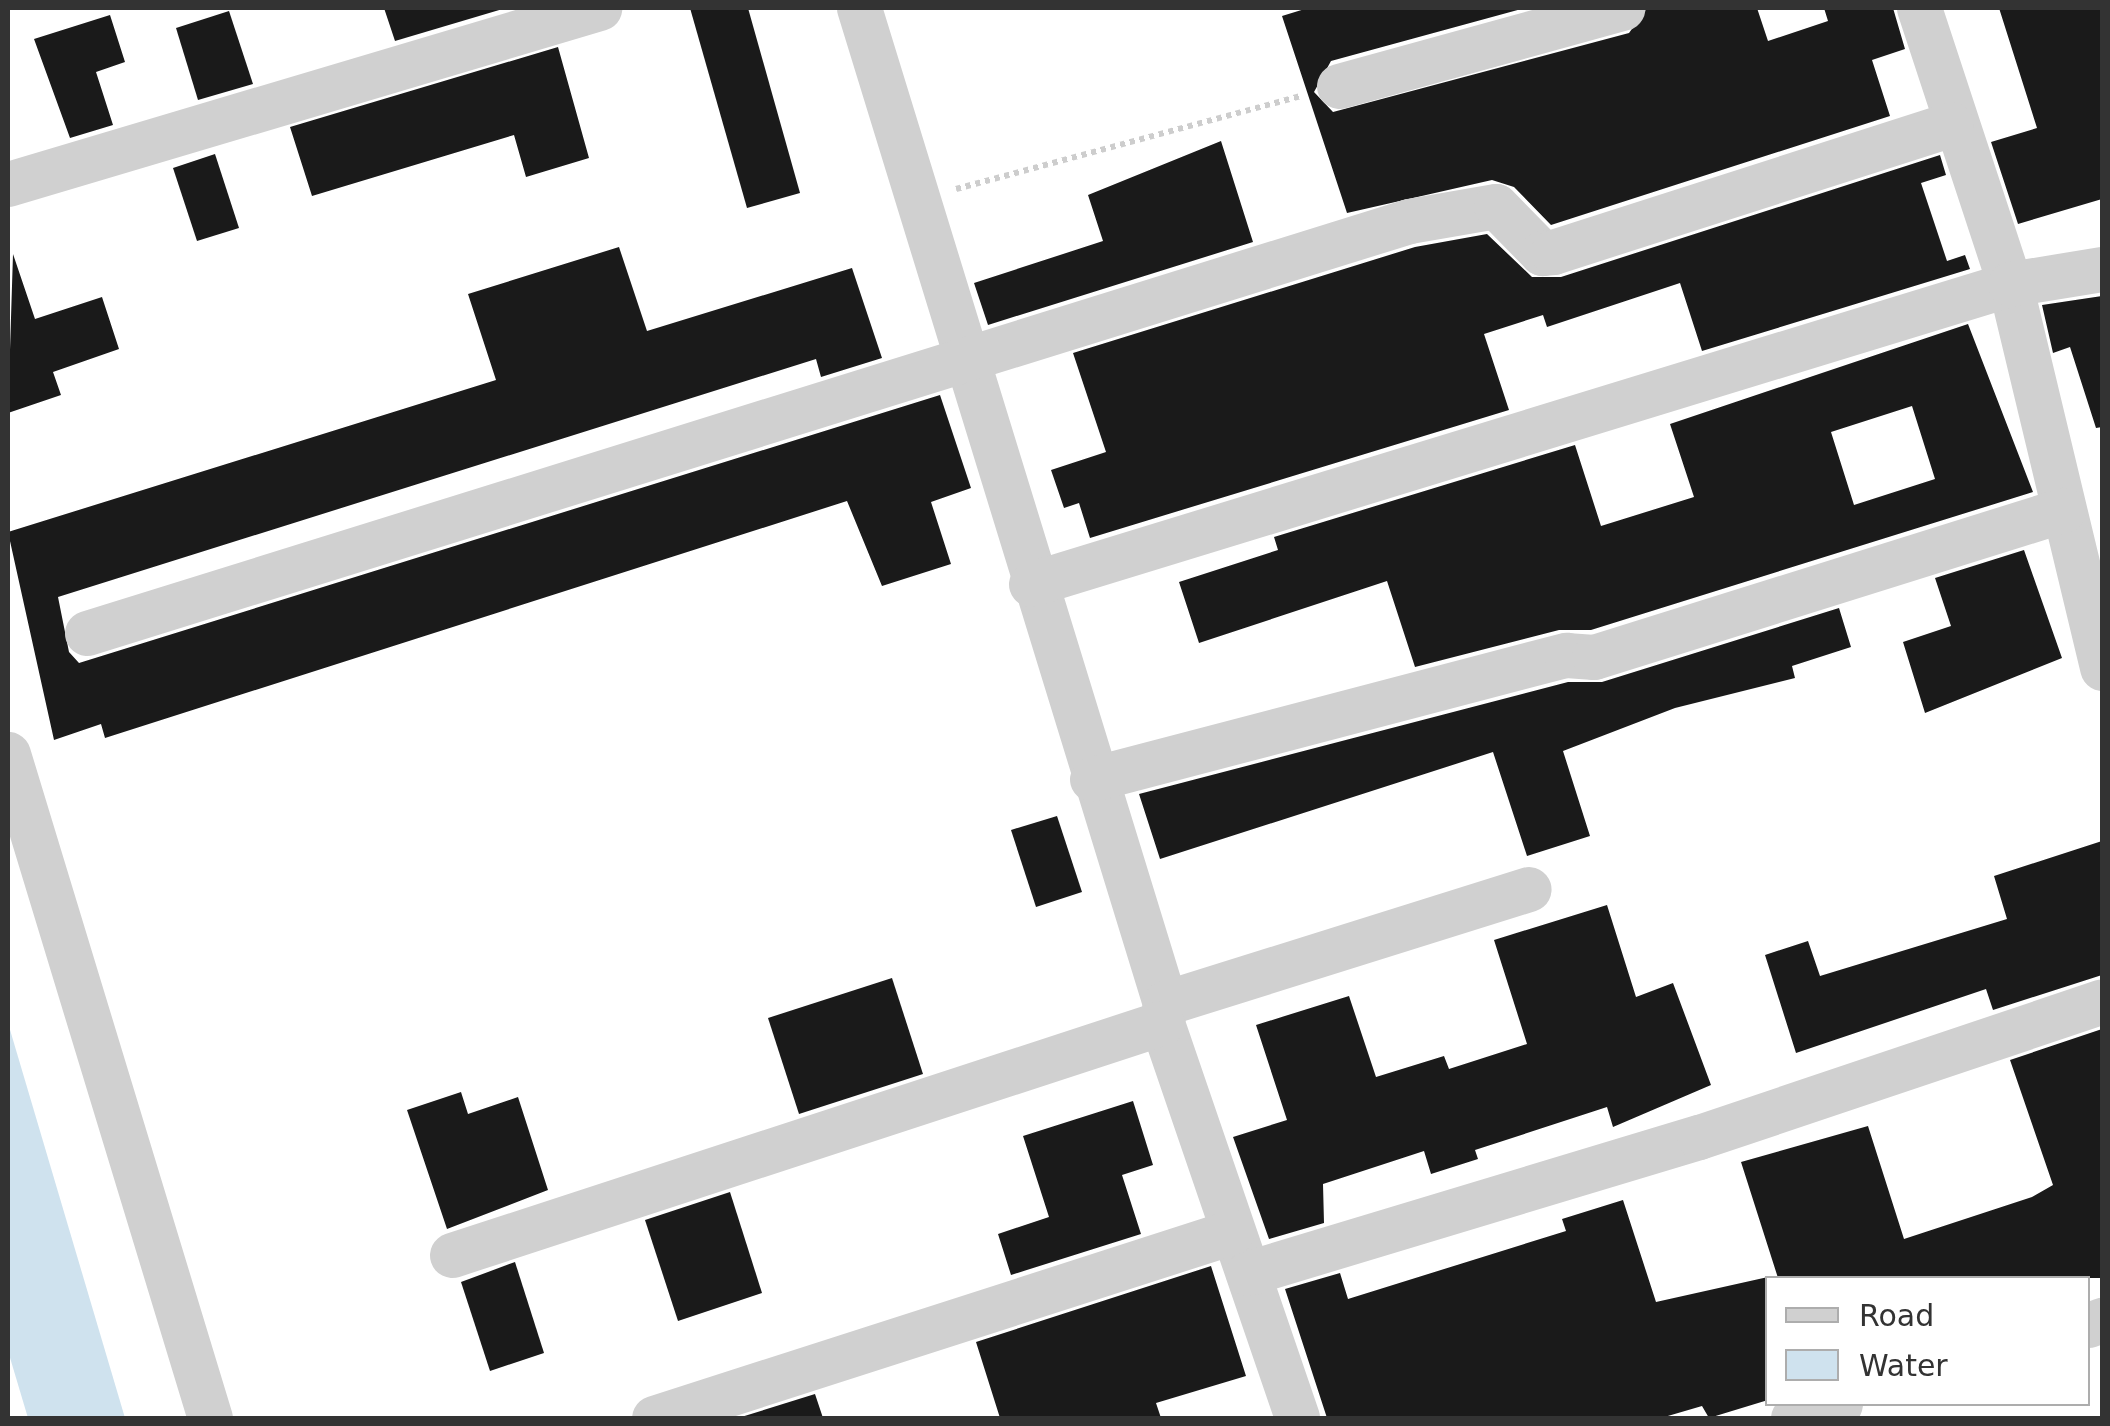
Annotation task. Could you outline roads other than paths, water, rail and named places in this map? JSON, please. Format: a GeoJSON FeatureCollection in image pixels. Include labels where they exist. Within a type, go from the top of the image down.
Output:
{"type":"FeatureCollection","features":[{"type":"Feature","properties":{"kind":"street"},"geometry":{"type":"LineString","coordinates":[[8,184],[599,8]]}},
{"type":"Feature","properties":{"kind":"street"},"geometry":{"type":"LineString","coordinates":[[860,8],[1030,584],[1240,1252],[1297,1418]]}},
{"type":"Feature","properties":{"kind":"street"},"geometry":{"type":"LineString","coordinates":[[1339,86],[1622,8]]}},
{"type":"Feature","properties":{"kind":"street"},"geometry":{"type":"LineString","coordinates":[[1919,8],[1951,124],[2010,284],[2102,668]]}},
{"type":"Feature","properties":{"kind":"street"},"geometry":{"type":"LineString","coordinates":[[87,633],[964,360],[1479,205],[1508,212],[1537,248],[1554,252],[1951,124]]}},
{"type":"Feature","properties":{"kind":"street"},"geometry":{"type":"LineString","coordinates":[[1030,584],[2010,284],[2102,269]]}},
{"type":"Feature","properties":{"kind":"street"},"geometry":{"type":"LineString","coordinates":[[1092,779],[1566,656],[1594,658],[2064,510]]}},
{"type":"Feature","properties":{"kind":"street"},"geometry":{"type":"LineString","coordinates":[[8,754],[210,1418]]}},
{"type":"Feature","properties":{"kind":"street"},"geometry":{"type":"LineString","coordinates":[[452,1255],[1529,889]]}},
{"type":"Feature","properties":{"kind":"street"},"geometry":{"type":"LineString","coordinates":[[654,1418],[1240,1252],[1699,1137],[2102,1001]]}},
{"type":"Feature","properties":{"kind":"street"},"geometry":{"type":"LineString","coordinates":[[1793,1418],[1833,1406]]}},
{"type":"Feature","properties":{"kind":"water"},"geometry":{"type":"Polygon","coordinates":[[[8,1023],[125,1418],[28,1418],[8,1351],[8,1023]]]}}]}
